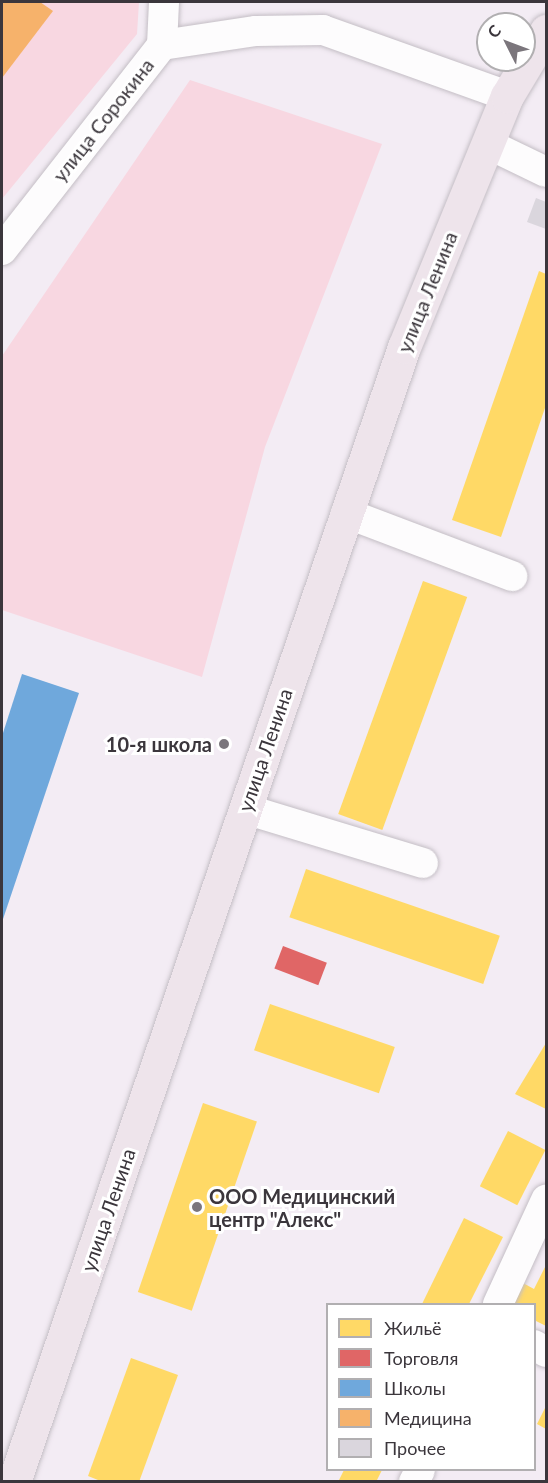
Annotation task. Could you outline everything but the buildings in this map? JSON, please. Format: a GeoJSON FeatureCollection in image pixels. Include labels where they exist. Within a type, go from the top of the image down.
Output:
{"type":"FeatureCollection","features":[{"type":"Feature","properties":{"kind":"main road","name":"улица Ленина"},"geometry":{"type":"LineString","coordinates":[[15,1482],[404,347],[507,96],[546,31]]}},
{"type":"Feature","properties":{"kind":"street"},"geometry":{"type":"LineString","coordinates":[[162,45],[164,2]]}},
{"type":"Feature","properties":{"kind":"street","name":"улица Сорокина"},"geometry":{"type":"LineString","coordinates":[[2,250],[162,45],[256,31],[324,30],[507,96]]}},
{"type":"Feature","properties":{"kind":"street"},"geometry":{"type":"LineString","coordinates":[[488,144],[546,172]]}},
{"type":"Feature","properties":{"kind":"street"},"geometry":{"type":"LineString","coordinates":[[346,513],[512,576]]}},
{"type":"Feature","properties":{"kind":"street"},"geometry":{"type":"LineString","coordinates":[[245,808],[423,863]]}},
{"type":"Feature","properties":{"kind":"street"},"geometry":{"type":"LineString","coordinates":[[499,1303],[546,1200]]}},
{"type":"Feature","properties":{"kind":"shaded area"},"geometry":{"type":"Polygon","coordinates":[[[2,2],[139,2],[137,34],[2,199],[2,2]]]}},
{"type":"Feature","properties":{"kind":"shaded area"},"geometry":{"type":"Polygon","coordinates":[[[190,80],[382,144],[265,447],[202,677],[2,610],[2,356],[190,80]]]}},
{"type":"Feature","properties":{"kind":"place","name":"10-я школа"},"geometry":{"type":"Point","coordinates":[224,744]}},
{"type":"Feature","properties":{"kind":"place","name":"ООО Медицинский центр \"Алекс\""},"geometry":{"type":"Point","coordinates":[197,1207]}}]}
